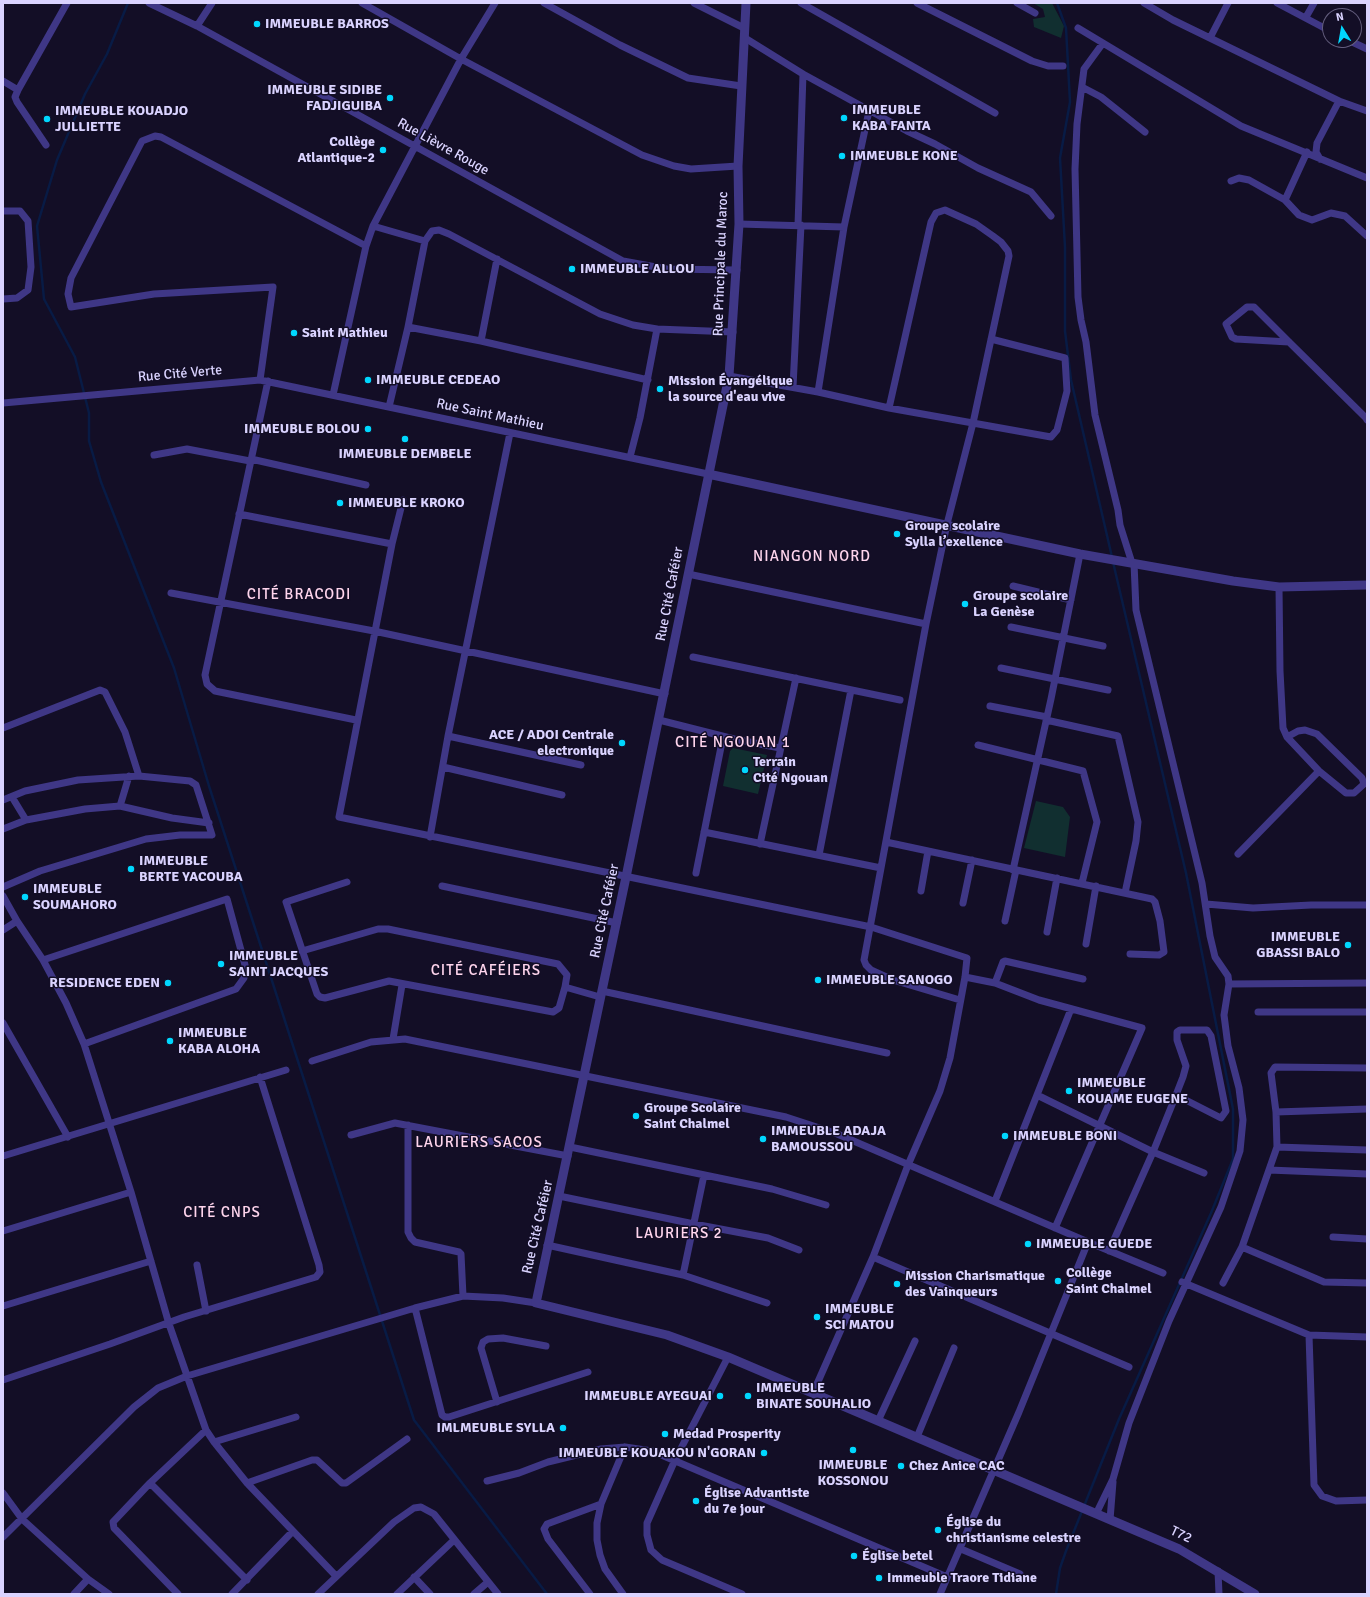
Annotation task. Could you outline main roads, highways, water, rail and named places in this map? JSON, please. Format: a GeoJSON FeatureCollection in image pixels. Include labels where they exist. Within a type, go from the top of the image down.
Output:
{"type":"FeatureCollection","features":[{"type":"Feature","properties":{"kind":"waterway"},"geometry":{"type":"LineString","coordinates":[[128,3],[107,54],[85,94],[57,160],[37,226],[44,299],[75,357],[89,413],[89,441],[101,482],[174,668],[209,786],[414,1420],[547,1594]]}},
{"type":"Feature","properties":{"kind":"waterway"},"geometry":{"type":"LineString","coordinates":[[1057,3],[1066,28],[1070,102],[1060,158],[1065,247],[1065,331],[1071,380],[1112,557]]}},
{"type":"Feature","properties":{"kind":"waterway"},"geometry":{"type":"LineString","coordinates":[[1056,1594],[1060,1568],[1066,1551],[1119,1419],[1211,1213],[1233,1159],[1233,1109],[1186,873],[1113,562]]}},
{"type":"Feature","properties":{"kind":"place","name":"IMMEUBLE BARROS"},"geometry":{"type":"Point","coordinates":[257,24]}},
{"type":"Feature","properties":{"kind":"place","name":"IMMEUBLE SIDIBE FADJIGUIBA"},"geometry":{"type":"Point","coordinates":[390,98]}},
{"type":"Feature","properties":{"kind":"place","name":"IMMEUBLE KABA FANTA"},"geometry":{"type":"Point","coordinates":[844,118]}},
{"type":"Feature","properties":{"kind":"place","name":"IMMEUBLE KOUADJO JULLIETTE"},"geometry":{"type":"Point","coordinates":[47,119]}},
{"type":"Feature","properties":{"kind":"place","name":"Collège Atlantique-2"},"geometry":{"type":"Point","coordinates":[383,150]}},
{"type":"Feature","properties":{"kind":"place","name":"IMMEUBLE KONE"},"geometry":{"type":"Point","coordinates":[842,156]}},
{"type":"Feature","properties":{"kind":"place","name":"IMMEUBLE ALLOU"},"geometry":{"type":"Point","coordinates":[572,269]}},
{"type":"Feature","properties":{"kind":"place","name":"Saint Mathieu"},"geometry":{"type":"Point","coordinates":[294,333]}},
{"type":"Feature","properties":{"kind":"place","name":"IMMEUBLE CEDEAO"},"geometry":{"type":"Point","coordinates":[368,380]}},
{"type":"Feature","properties":{"kind":"place","name":"Mission Évangélique la source d'eau vive"},"geometry":{"type":"Point","coordinates":[660,389]}},
{"type":"Feature","properties":{"kind":"place","name":"IMMEUBLE BOLOU"},"geometry":{"type":"Point","coordinates":[368,429]}},
{"type":"Feature","properties":{"kind":"place","name":"IMMEUBLE DEMBELE"},"geometry":{"type":"Point","coordinates":[405,439]}},
{"type":"Feature","properties":{"kind":"place","name":"IMMEUBLE KROKO"},"geometry":{"type":"Point","coordinates":[340,503]}},
{"type":"Feature","properties":{"kind":"place","name":"Groupe scolaire Sylla l’exellence"},"geometry":{"type":"Point","coordinates":[897,534]}},
{"type":"Feature","properties":{"kind":"place","name":"Groupe scolaire La Genèse"},"geometry":{"type":"Point","coordinates":[965,604]}},
{"type":"Feature","properties":{"kind":"place","name":"ACE / ADOI Centrale electronique"},"geometry":{"type":"Point","coordinates":[622,743]}},
{"type":"Feature","properties":{"kind":"place","name":"Terrain Cité Ngouan"},"geometry":{"type":"Point","coordinates":[745,770]}},
{"type":"Feature","properties":{"kind":"place","name":"IMMEUBLE BERTE YACOUBA"},"geometry":{"type":"Point","coordinates":[131,869]}},
{"type":"Feature","properties":{"kind":"place","name":"IMMEUBLE SOUMAHORO"},"geometry":{"type":"Point","coordinates":[25,897]}},
{"type":"Feature","properties":{"kind":"place","name":"IMMEUBLE GBASSI BALO"},"geometry":{"type":"Point","coordinates":[1348,945]}},
{"type":"Feature","properties":{"kind":"place","name":"IMMEUBLE SAINT JACQUES"},"geometry":{"type":"Point","coordinates":[221,964]}},
{"type":"Feature","properties":{"kind":"place","name":"IMMEUBLE SANOGO"},"geometry":{"type":"Point","coordinates":[818,980]}},
{"type":"Feature","properties":{"kind":"place","name":"RESIDENCE EDEN"},"geometry":{"type":"Point","coordinates":[168,983]}},
{"type":"Feature","properties":{"kind":"place","name":"IMMEUBLE KABA ALOHA"},"geometry":{"type":"Point","coordinates":[170,1041]}},
{"type":"Feature","properties":{"kind":"place","name":"IMMEUBLE KOUAME EUGENE"},"geometry":{"type":"Point","coordinates":[1069,1091]}},
{"type":"Feature","properties":{"kind":"place","name":"Groupe Scolaire Saint Chalmel"},"geometry":{"type":"Point","coordinates":[636,1116]}},
{"type":"Feature","properties":{"kind":"place","name":"IMMEUBLE BONI"},"geometry":{"type":"Point","coordinates":[1005,1136]}},
{"type":"Feature","properties":{"kind":"place","name":"IMMEUBLE ADAJA BAMOUSSOU"},"geometry":{"type":"Point","coordinates":[763,1139]}},
{"type":"Feature","properties":{"kind":"place","name":"IMMEUBLE GUEDE"},"geometry":{"type":"Point","coordinates":[1028,1244]}},
{"type":"Feature","properties":{"kind":"place","name":"Collège Saint Chalmel"},"geometry":{"type":"Point","coordinates":[1058,1281]}},
{"type":"Feature","properties":{"kind":"place","name":"Mission Charismatique des Vainqueurs"},"geometry":{"type":"Point","coordinates":[897,1284]}},
{"type":"Feature","properties":{"kind":"place","name":"IMMEUBLE SCI MATOU"},"geometry":{"type":"Point","coordinates":[817,1317]}},
{"type":"Feature","properties":{"kind":"place","name":"IMMEUBLE AYEGUAI"},"geometry":{"type":"Point","coordinates":[720,1396]}},
{"type":"Feature","properties":{"kind":"place","name":"IMMEUBLE BINATE SOUHALIO"},"geometry":{"type":"Point","coordinates":[748,1396]}},
{"type":"Feature","properties":{"kind":"place","name":"IMLMEUBLE SYLLA"},"geometry":{"type":"Point","coordinates":[563,1428]}},
{"type":"Feature","properties":{"kind":"place","name":"Medad Prosperity"},"geometry":{"type":"Point","coordinates":[665,1434]}},
{"type":"Feature","properties":{"kind":"place","name":"IMMEUBLE KOSSONOU"},"geometry":{"type":"Point","coordinates":[853,1450]}},
{"type":"Feature","properties":{"kind":"place","name":"IMMEUBLE KOUAKOU N'GORAN"},"geometry":{"type":"Point","coordinates":[764,1453]}},
{"type":"Feature","properties":{"kind":"place","name":"Chez Anice CAC"},"geometry":{"type":"Point","coordinates":[901,1466]}},
{"type":"Feature","properties":{"kind":"place","name":"Église Advantiste du 7e jour"},"geometry":{"type":"Point","coordinates":[696,1501]}},
{"type":"Feature","properties":{"kind":"place","name":"Église du christianisme celestre"},"geometry":{"type":"Point","coordinates":[938,1530]}},
{"type":"Feature","properties":{"kind":"place","name":"Église betel"},"geometry":{"type":"Point","coordinates":[854,1556]}},
{"type":"Feature","properties":{"kind":"place","name":"Immeuble Traore Tidiane"},"geometry":{"type":"Point","coordinates":[879,1578]}},
{"type":"Feature","properties":{"kind":"district","name":"NIANGON NORD"},"geometry":{"type":"Point","coordinates":[812,557]}},
{"type":"Feature","properties":{"kind":"district","name":"CITÉ BRACODI"},"geometry":{"type":"Point","coordinates":[299,595]}},
{"type":"Feature","properties":{"kind":"district","name":"CITÉ NGOUAN 1"},"geometry":{"type":"Point","coordinates":[733,743]}},
{"type":"Feature","properties":{"kind":"district","name":"CITÉ CAFÉIERS"},"geometry":{"type":"Point","coordinates":[486,971]}},
{"type":"Feature","properties":{"kind":"district","name":"LAURIERS SACOS"},"geometry":{"type":"Point","coordinates":[479,1143]}},
{"type":"Feature","properties":{"kind":"district","name":"CITÉ CNPS"},"geometry":{"type":"Point","coordinates":[222,1213]}},
{"type":"Feature","properties":{"kind":"district","name":"LAURIERS 2"},"geometry":{"type":"Point","coordinates":[679,1234]}}]}
